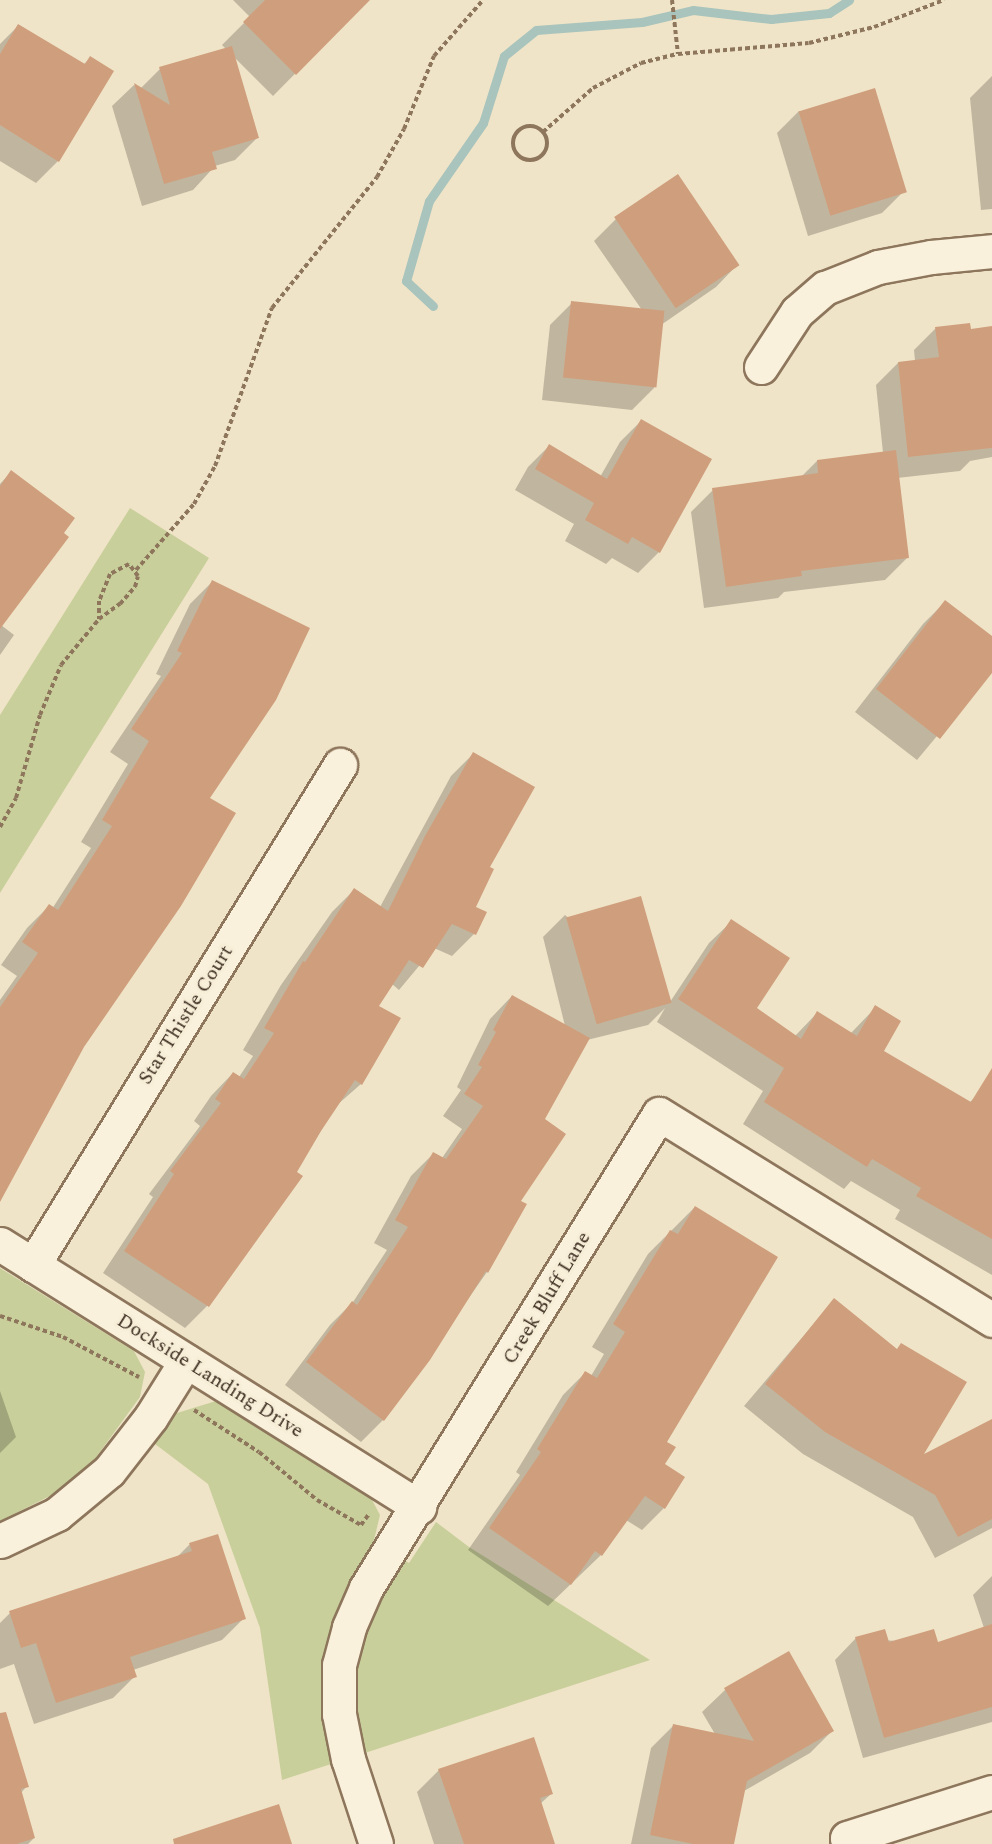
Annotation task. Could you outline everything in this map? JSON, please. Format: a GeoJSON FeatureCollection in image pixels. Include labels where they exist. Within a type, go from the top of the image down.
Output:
{"type":"FeatureCollection","features":[{"type":"Feature","properties":{"kind":"street"},"geometry":{"type":"LineString","coordinates":[[761,367],[797,312],[825,288],[878,267],[931,257],[992,251]]}},
{"type":"Feature","properties":{"kind":"street","name":"Star Thistle Court"},"geometry":{"type":"LineString","coordinates":[[33,1265],[340,765]]}},
{"type":"Feature","properties":{"kind":"street","name":"Creek Bluff Lane"},"geometry":{"type":"LineString","coordinates":[[376,1844],[348,1759],[339,1714],[339,1665],[349,1627],[366,1588],[419,1507],[659,1113],[992,1320]]}},
{"type":"Feature","properties":{"kind":"street","name":"Dockside Landing Drive"},"geometry":{"type":"LineString","coordinates":[[0,1244],[419,1507]]}},
{"type":"Feature","properties":{"kind":"street"},"geometry":{"type":"LineString","coordinates":[[0,1541],[57,1514],[109,1471],[166,1393],[186,1361]]}},
{"type":"Feature","properties":{"kind":"street"},"geometry":{"type":"LineString","coordinates":[[848,1841],[992,1792]]}},
{"type":"Feature","properties":{"kind":"path"},"geometry":{"type":"LineString","coordinates":[[0,827],[16,798],[50,686],[72,648],[99,619],[120,604],[135,586],[136,570],[180,522],[210,475],[272,308],[377,177],[404,129],[434,56],[483,0]]}},
{"type":"Feature","properties":{"kind":"path"},"geometry":{"type":"LineString","coordinates":[[543,132],[614,75],[641,63],[678,54],[809,43],[874,27],[944,0]]}},
{"type":"Feature","properties":{"kind":"path"},"geometry":{"type":"LineString","coordinates":[[672,1],[678,54]]}},
{"type":"Feature","properties":{"kind":"path"},"geometry":{"type":"LineString","coordinates":[[531,126],[543,132],[548,142],[544,154],[528,161],[516,154],[512,140],[519,129],[531,126]]}},
{"type":"Feature","properties":{"kind":"path"},"geometry":{"type":"LineString","coordinates":[[99,619],[99,601],[110,574],[129,564],[136,570]]}},
{"type":"Feature","properties":{"kind":"path"},"geometry":{"type":"LineString","coordinates":[[0,1316],[91,1350],[166,1393],[260,1452],[317,1500],[361,1525],[388,1487]]}},
{"type":"Feature","properties":{"kind":"green space"},"geometry":{"type":"Polygon","coordinates":[[[130,508],[209,558],[0,893],[0,715],[130,508]]]}},
{"type":"Feature","properties":{"kind":"green space"},"geometry":{"type":"Polygon","coordinates":[[[0,1268],[134,1351],[145,1372],[140,1397],[89,1467],[54,1494],[0,1521],[0,1268]]]}},
{"type":"Feature","properties":{"kind":"green space"},"geometry":{"type":"Polygon","coordinates":[[[216,1401],[371,1498],[380,1515],[374,1540],[409,1563],[436,1522],[469,1547],[650,1660],[282,1780],[260,1628],[208,1484],[155,1444],[177,1413],[216,1401]]]}},
{"type":"Feature","properties":{"kind":"building"},"geometry":{"type":"Polygon","coordinates":[[[265,0],[370,0],[296,75],[243,22],[265,0]]]}},
{"type":"Feature","properties":{"kind":"building"},"geometry":{"type":"Polygon","coordinates":[[[18,24],[85,64],[90,56],[114,71],[59,162],[0,125],[0,54],[18,24]]]}},
{"type":"Feature","properties":{"kind":"building"},"geometry":{"type":"Polygon","coordinates":[[[232,46],[259,138],[212,152],[217,169],[164,184],[134,83],[170,105],[159,67],[232,46]]]}},
{"type":"Feature","properties":{"kind":"building"},"geometry":{"type":"Polygon","coordinates":[[[875,88],[907,192],[830,216],[798,111],[875,88]]]}},
{"type":"Feature","properties":{"kind":"building"},"geometry":{"type":"Polygon","coordinates":[[[678,174],[740,265],[676,308],[614,217],[678,174]]]}},
{"type":"Feature","properties":{"kind":"building"},"geometry":{"type":"Polygon","coordinates":[[[571,301],[664,311],[656,387],[563,378],[571,301]]]}},
{"type":"Feature","properties":{"kind":"building"},"geometry":{"type":"Polygon","coordinates":[[[970,323],[971,329],[992,326],[992,448],[908,457],[898,362],[939,357],[935,327],[970,323]]]}},
{"type":"Feature","properties":{"kind":"building"},"geometry":{"type":"Polygon","coordinates":[[[641,419],[712,459],[660,553],[632,537],[628,544],[585,520],[594,503],[535,469],[549,444],[607,479],[641,419]]]}},
{"type":"Feature","properties":{"kind":"building"},"geometry":{"type":"Polygon","coordinates":[[[896,450],[909,558],[801,571],[802,576],[726,587],[712,488],[818,473],[817,460],[896,450]]]}},
{"type":"Feature","properties":{"kind":"building"},"geometry":{"type":"Polygon","coordinates":[[[11,470],[75,518],[64,533],[69,537],[0,629],[0,486],[11,470]]]}},
{"type":"Feature","properties":{"kind":"building"},"geometry":{"type":"Polygon","coordinates":[[[212,580],[310,628],[276,700],[210,798],[236,813],[181,906],[84,1047],[0,1202],[0,1007],[38,953],[22,942],[49,904],[58,910],[112,826],[102,820],[149,741],[131,729],[182,653],[177,651],[212,580]]]}},
{"type":"Feature","properties":{"kind":"building"},"geometry":{"type":"Polygon","coordinates":[[[945,600],[992,636],[992,673],[940,739],[876,689],[945,600]]]}},
{"type":"Feature","properties":{"kind":"building"},"geometry":{"type":"Polygon","coordinates":[[[473,752],[535,787],[490,867],[494,869],[476,907],[487,912],[476,935],[452,924],[423,968],[409,960],[379,1006],[401,1018],[362,1085],[355,1080],[321,1131],[297,1172],[303,1176],[209,1307],[124,1251],[174,1174],[170,1171],[221,1103],[215,1099],[233,1072],[244,1079],[274,1033],[264,1028],[303,961],[305,962],[354,888],[388,911],[425,836],[473,752]]]}},
{"type":"Feature","properties":{"kind":"building"},"geometry":{"type":"Polygon","coordinates":[[[641,896],[672,1003],[597,1024],[566,917],[641,896]]]}},
{"type":"Feature","properties":{"kind":"building"},"geometry":{"type":"Polygon","coordinates":[[[731,919],[790,958],[757,1008],[801,1039],[817,1011],[857,1036],[875,1005],[901,1021],[884,1051],[971,1102],[992,1068],[992,1239],[916,1196],[921,1188],[872,1159],[867,1167],[764,1102],[784,1068],[678,999],[731,919]]]}},
{"type":"Feature","properties":{"kind":"building"},"geometry":{"type":"Polygon","coordinates":[[[512,995],[590,1038],[545,1119],[566,1134],[521,1201],[527,1204],[488,1273],[486,1271],[430,1360],[384,1421],[306,1362],[352,1301],[357,1305],[408,1227],[395,1220],[433,1152],[446,1159],[483,1106],[464,1094],[482,1067],[478,1065],[512,995]]]}},
{"type":"Feature","properties":{"kind":"building"},"geometry":{"type":"Polygon","coordinates":[[[695,1206],[778,1257],[667,1442],[676,1447],[665,1464],[685,1477],[665,1509],[645,1496],[602,1556],[595,1551],[571,1585],[489,1528],[541,1452],[537,1449],[585,1371],[597,1378],[625,1332],[613,1324],[670,1230],[678,1234],[695,1206]]]}},
{"type":"Feature","properties":{"kind":"building"},"geometry":{"type":"Polygon","coordinates":[[[834,1298],[897,1349],[901,1343],[967,1382],[924,1454],[992,1419],[992,1519],[958,1537],[935,1495],[825,1432],[765,1384],[834,1298]]]}},
{"type":"Feature","properties":{"kind":"building"},"geometry":{"type":"Polygon","coordinates":[[[218,1534],[246,1619],[130,1657],[137,1677],[56,1703],[36,1643],[21,1648],[9,1611],[192,1551],[189,1543],[218,1534]]]}},
{"type":"Feature","properties":{"kind":"building"},"geometry":{"type":"Polygon","coordinates":[[[992,1624],[992,1707],[884,1738],[855,1637],[885,1629],[889,1642],[934,1629],[938,1642],[992,1624]]]}},
{"type":"Feature","properties":{"kind":"building"},"geometry":{"type":"Polygon","coordinates":[[[789,1651],[834,1731],[747,1781],[734,1844],[693,1844],[650,1835],[673,1724],[754,1741],[724,1688],[789,1651]]]}},
{"type":"Feature","properties":{"kind":"building"},"geometry":{"type":"Polygon","coordinates":[[[6,1712],[29,1787],[21,1789],[35,1838],[17,1844],[0,1844],[0,1713],[6,1712]]]}},
{"type":"Feature","properties":{"kind":"building"},"geometry":{"type":"Polygon","coordinates":[[[534,1737],[553,1794],[540,1798],[555,1844],[464,1844],[438,1769],[534,1737]]]}},
{"type":"Feature","properties":{"kind":"building"},"geometry":{"type":"Polygon","coordinates":[[[279,1804],[292,1844],[174,1844],[173,1839],[279,1804]]]}},
{"type":"Feature","properties":{"kind":"waterway"},"geometry":{"type":"LineString","coordinates":[[433,306],[406,281],[429,201],[483,123],[504,56],[536,30],[642,22],[693,10],[771,19],[829,13],[849,0]]}}]}
